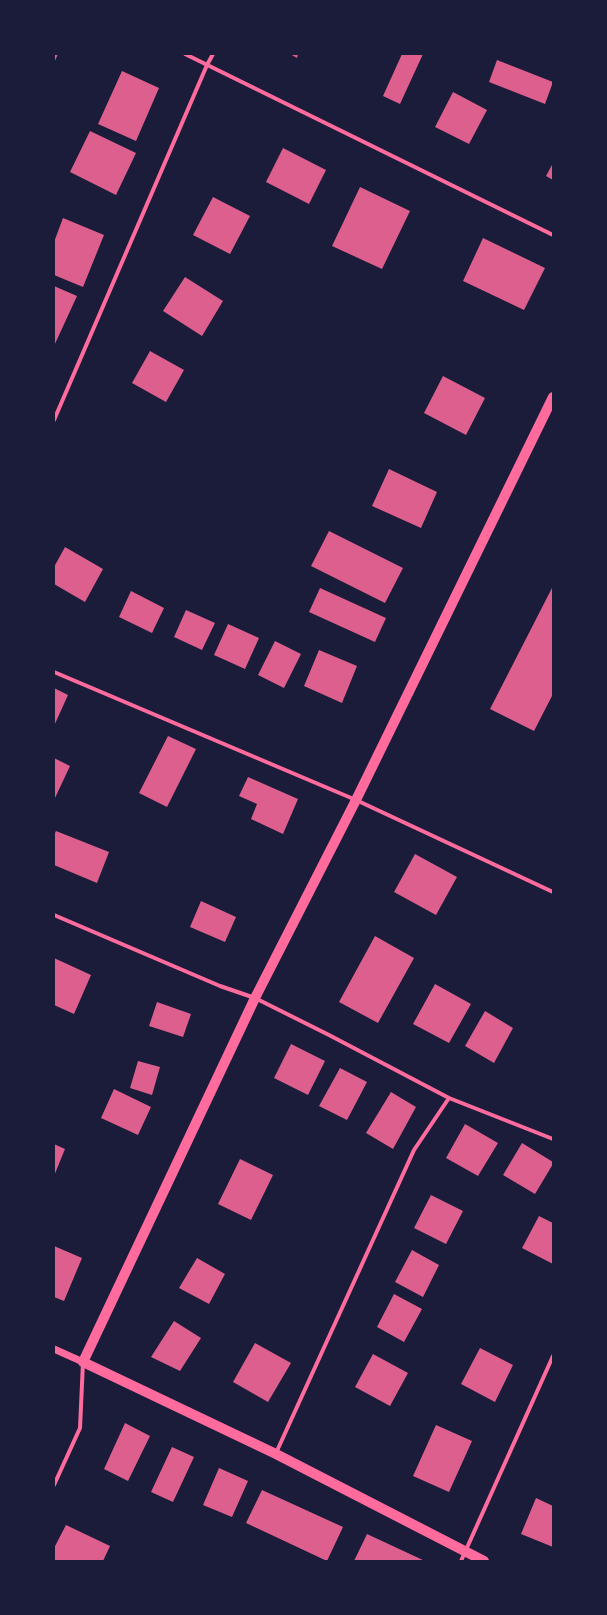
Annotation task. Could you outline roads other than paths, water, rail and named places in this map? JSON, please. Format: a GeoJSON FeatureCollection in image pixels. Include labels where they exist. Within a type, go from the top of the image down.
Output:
{"type":"FeatureCollection","features":[{"type":"Feature","properties":{"kind":"main road"},"geometry":{"type":"LineString","coordinates":[[484,1561],[463,1557],[276,1454],[83,1362],[255,998],[356,800],[553,397]]}},
{"type":"Feature","properties":{"kind":"street"},"geometry":{"type":"LineString","coordinates":[[186,54],[553,235]]}},
{"type":"Feature","properties":{"kind":"street"},"geometry":{"type":"LineString","coordinates":[[54,420],[213,54]]}},
{"type":"Feature","properties":{"kind":"street"},"geometry":{"type":"LineString","coordinates":[[54,672],[356,800],[553,892]]}},
{"type":"Feature","properties":{"kind":"street"},"geometry":{"type":"LineString","coordinates":[[54,915],[220,986],[255,998],[449,1098],[553,1140]]}},
{"type":"Feature","properties":{"kind":"street"},"geometry":{"type":"LineString","coordinates":[[276,1454],[414,1150],[449,1098]]}},
{"type":"Feature","properties":{"kind":"street"},"geometry":{"type":"LineString","coordinates":[[54,1349],[83,1362],[80,1428],[54,1485]]}},
{"type":"Feature","properties":{"kind":"street"},"geometry":{"type":"LineString","coordinates":[[463,1557],[553,1356]]}}]}
